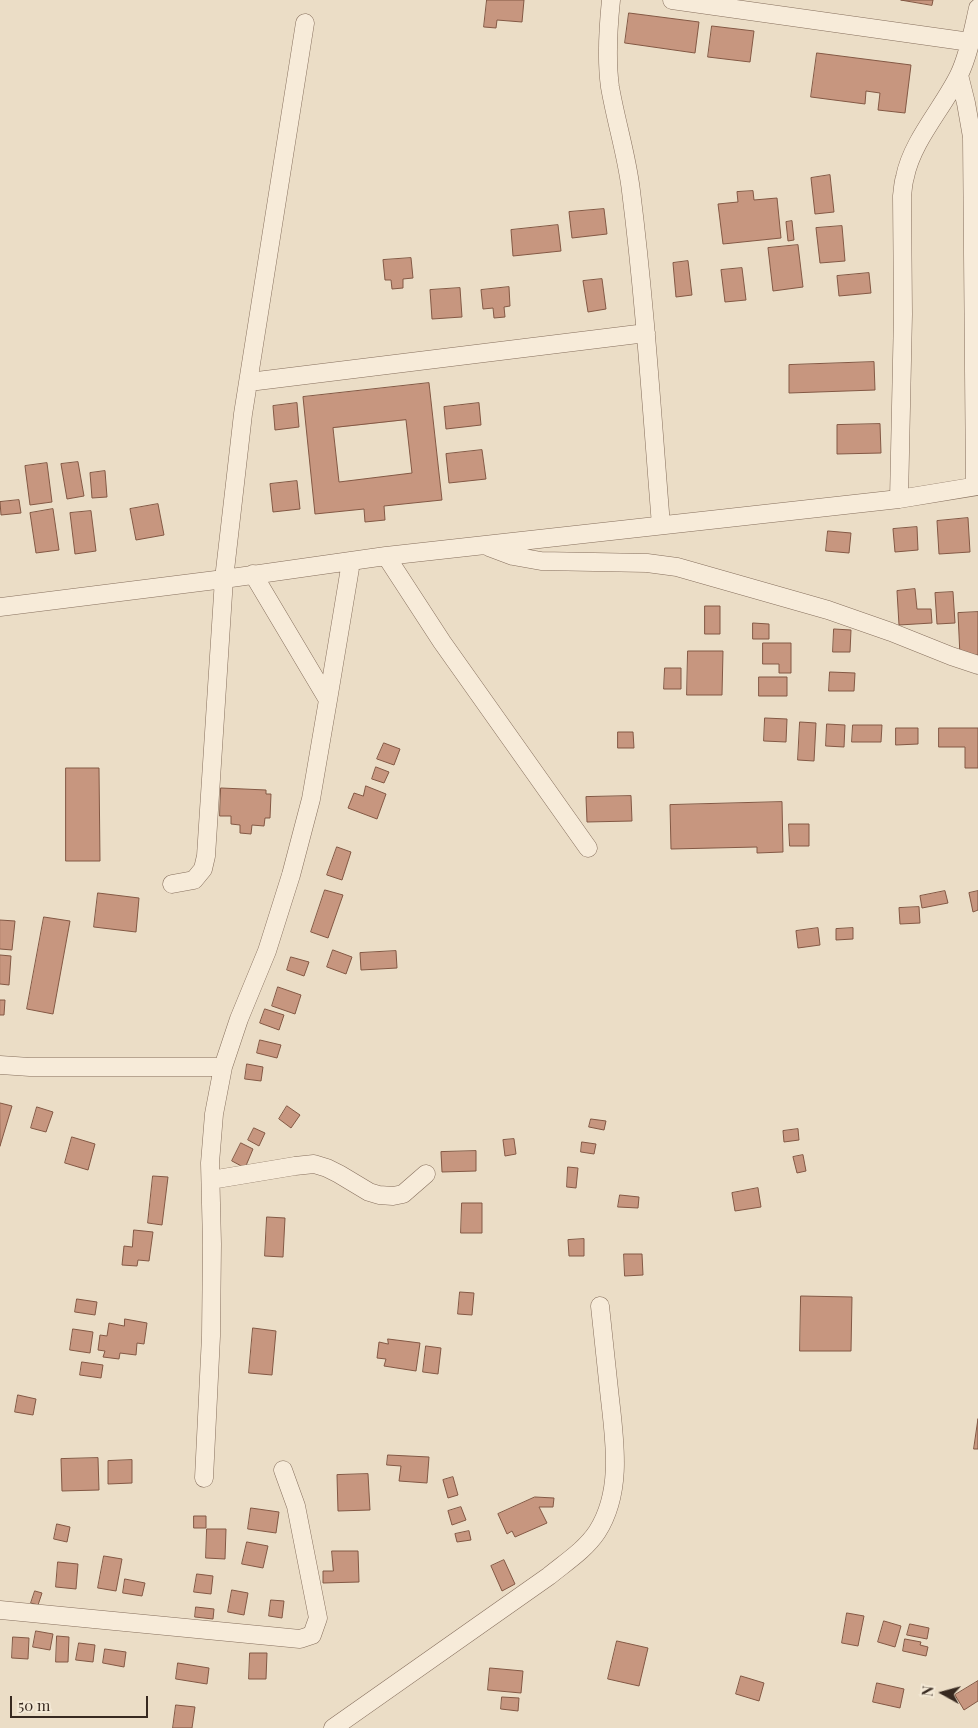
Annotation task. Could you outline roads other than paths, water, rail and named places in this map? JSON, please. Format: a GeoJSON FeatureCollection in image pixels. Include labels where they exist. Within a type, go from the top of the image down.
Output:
{"type":"FeatureCollection","features":[{"type":"Feature","properties":{"kind":"street"},"geometry":{"type":"LineString","coordinates":[[611,0],[608,67],[610,88],[622,137],[631,190],[646,333],[661,525]]}},
{"type":"Feature","properties":{"kind":"street"},"geometry":{"type":"LineString","coordinates":[[672,0],[970,42]]}},
{"type":"Feature","properties":{"kind":"street"},"geometry":{"type":"LineString","coordinates":[[899,499],[903,314],[902,196],[904,177],[920,140],[938,113],[959,75],[965,60],[978,8]]}},
{"type":"Feature","properties":{"kind":"street"},"geometry":{"type":"LineString","coordinates":[[172,884],[194,880],[203,869],[206,856],[224,579],[243,414],[305,23]]}},
{"type":"Feature","properties":{"kind":"street"},"geometry":{"type":"LineString","coordinates":[[0,607],[224,579],[386,556],[899,499],[976,486],[975,138],[959,75]]}},
{"type":"Feature","properties":{"kind":"street"},"geometry":{"type":"LineString","coordinates":[[249,382],[646,333]]}},
{"type":"Feature","properties":{"kind":"street"},"geometry":{"type":"LineString","coordinates":[[486,546],[512,556],[541,561],[647,562],[677,566],[828,610],[978,665]]}},
{"type":"Feature","properties":{"kind":"street"},"geometry":{"type":"LineString","coordinates":[[386,556],[442,642],[588,848]]}},
{"type":"Feature","properties":{"kind":"street"},"geometry":{"type":"LineString","coordinates":[[204,1478],[211,1336],[212,1130],[223,1067],[239,1019],[267,951],[291,875],[311,799],[351,562]]}},
{"type":"Feature","properties":{"kind":"street"},"geometry":{"type":"LineString","coordinates":[[253,574],[328,700]]}},
{"type":"Feature","properties":{"kind":"street"},"geometry":{"type":"LineString","coordinates":[[0,1065],[30,1067],[223,1067]]}},
{"type":"Feature","properties":{"kind":"street"},"geometry":{"type":"LineString","coordinates":[[211,1180],[314,1164],[339,1174],[369,1192],[379,1196],[393,1196],[402,1194],[426,1174]]}},
{"type":"Feature","properties":{"kind":"street"},"geometry":{"type":"LineString","coordinates":[[333,1728],[549,1576],[581,1551],[597,1532],[608,1510],[613,1490],[615,1469],[614,1438],[600,1306]]}},
{"type":"Feature","properties":{"kind":"street"},"geometry":{"type":"LineString","coordinates":[[0,1610],[300,1639],[312,1635],[318,1618],[296,1506],[282,1470]]}}]}
